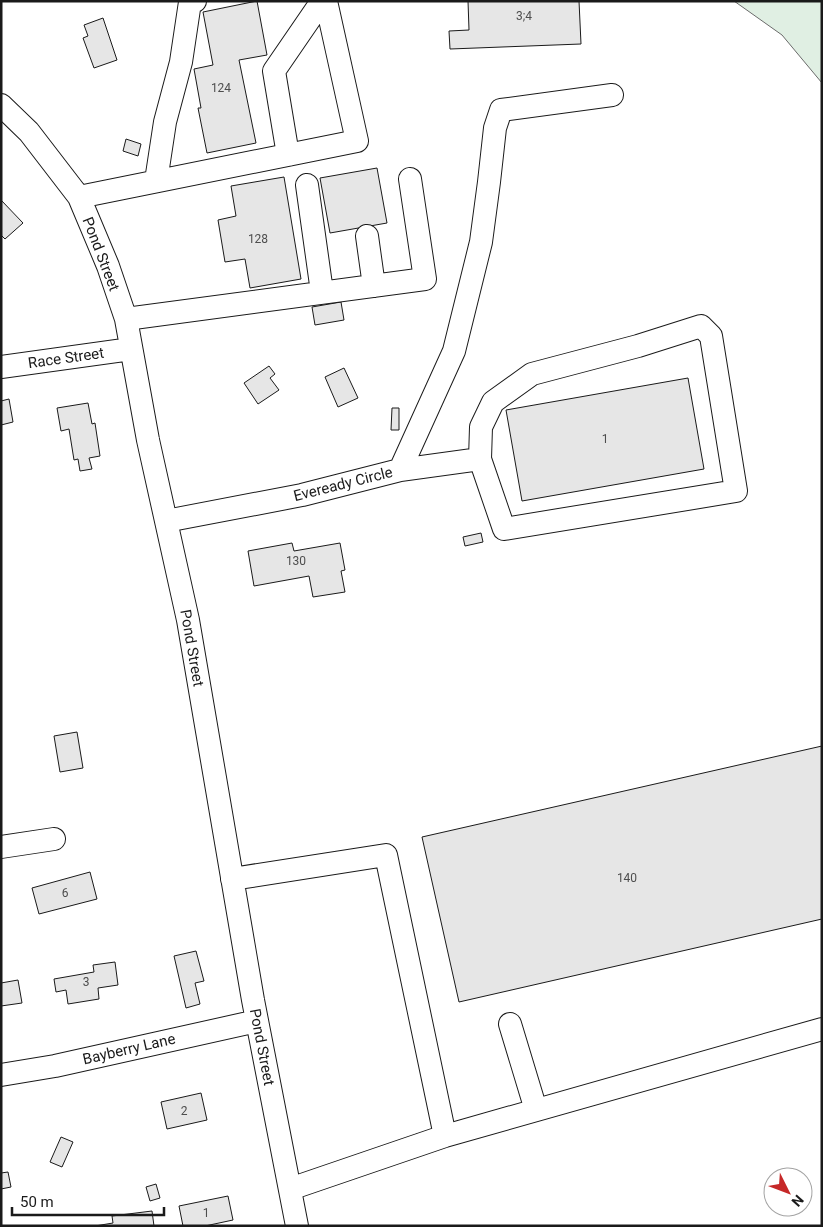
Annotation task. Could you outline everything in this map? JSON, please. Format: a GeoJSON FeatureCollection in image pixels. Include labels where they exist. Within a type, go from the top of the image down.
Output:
{"type":"FeatureCollection","features":[{"type":"Feature","properties":{"kind":"street"},"geometry":{"type":"LineString","coordinates":[[156,181],[165,122],[181,62],[190,2],[195,1]]}},
{"type":"Feature","properties":{"kind":"street"},"geometry":{"type":"LineString","coordinates":[[288,155],[274,71],[324,1]]}},
{"type":"Feature","properties":{"kind":"street"},"geometry":{"type":"LineString","coordinates":[[79,197],[357,141],[324,1]]}},
{"type":"Feature","properties":{"kind":"street","name":"Eveready Circle"},"geometry":{"type":"LineString","coordinates":[[166,521],[302,495],[400,470],[454,351],[481,242],[495,128],[501,110],[612,94]]}},
{"type":"Feature","properties":{"kind":"street","name":"Pond Street"},"geometry":{"type":"LineString","coordinates":[[1,105],[29,132],[79,197],[108,266],[126,319],[148,440],[188,620],[257,1021],[297,1226]]}},
{"type":"Feature","properties":{"kind":"street"},"geometry":{"type":"LineString","coordinates":[[126,319],[425,279],[410,179]]}},
{"type":"Feature","properties":{"kind":"street"},"geometry":{"type":"LineString","coordinates":[[307,185],[322,292]]}},
{"type":"Feature","properties":{"kind":"street"},"geometry":{"type":"LineString","coordinates":[[367,236],[374,286]]}},
{"type":"Feature","properties":{"kind":"street"},"geometry":{"type":"LineString","coordinates":[[701,326],[711,336],[736,491],[504,529],[480,459],[481,427],[493,402],[532,374],[638,346],[701,326]]}},
{"type":"Feature","properties":{"kind":"street","name":"Race Street"},"geometry":{"type":"LineString","coordinates":[[1,367],[131,349]]}},
{"type":"Feature","properties":{"kind":"street"},"geometry":{"type":"LineString","coordinates":[[400,470],[480,459]]}},
{"type":"Feature","properties":{"kind":"street"},"geometry":{"type":"LineString","coordinates":[[1,847],[54,839]]}},
{"type":"Feature","properties":{"kind":"street"},"geometry":{"type":"LineString","coordinates":[[232,879],[386,855],[445,1136]]}},
{"type":"Feature","properties":{"kind":"street","name":"Bayberry Lane"},"geometry":{"type":"LineString","coordinates":[[1,1076],[55,1066],[257,1021]]}},
{"type":"Feature","properties":{"kind":"street"},"geometry":{"type":"LineString","coordinates":[[510,1024],[536,1110]]}},
{"type":"Feature","properties":{"kind":"street"},"geometry":{"type":"LineString","coordinates":[[290,1189],[445,1136],[822,1029]]}},
{"type":"Feature","properties":{"kind":"green space"},"geometry":{"type":"Polygon","coordinates":[[[734,1],[822,1],[822,83],[782,35],[734,1]]]}},
{"type":"Feature","properties":{"kind":"building"},"geometry":{"type":"Polygon","coordinates":[[[257,1],[267,55],[239,60],[256,143],[207,153],[198,108],[201,108],[194,69],[213,65],[203,12],[257,1]]]}},
{"type":"Feature","properties":{"kind":"building"},"geometry":{"type":"Polygon","coordinates":[[[468,1],[579,1],[581,44],[450,49],[449,31],[469,30],[468,1]]]}},
{"type":"Feature","properties":{"kind":"building"},"geometry":{"type":"Polygon","coordinates":[[[103,18],[117,60],[94,68],[83,38],[88,36],[84,25],[103,18]]]}},
{"type":"Feature","properties":{"kind":"building"},"geometry":{"type":"Polygon","coordinates":[[[126,139],[141,144],[138,156],[123,151],[126,139]]]}},
{"type":"Feature","properties":{"kind":"building"},"geometry":{"type":"Polygon","coordinates":[[[377,168],[387,223],[330,233],[320,178],[377,168]]]}},
{"type":"Feature","properties":{"kind":"building"},"geometry":{"type":"Polygon","coordinates":[[[284,177],[301,279],[250,288],[245,259],[225,262],[218,220],[236,216],[231,186],[284,177]]]}},
{"type":"Feature","properties":{"kind":"building"},"geometry":{"type":"Polygon","coordinates":[[[1,200],[23,223],[5,239],[1,235],[1,200]]]}},
{"type":"Feature","properties":{"kind":"building"},"geometry":{"type":"Polygon","coordinates":[[[341,302],[344,320],[315,325],[312,307],[341,302]]]}},
{"type":"Feature","properties":{"kind":"building"},"geometry":{"type":"Polygon","coordinates":[[[269,366],[275,374],[270,378],[279,390],[258,404],[244,383],[269,366]]]}},
{"type":"Feature","properties":{"kind":"building"},"geometry":{"type":"Polygon","coordinates":[[[344,368],[358,398],[338,407],[325,377],[344,368]]]}},
{"type":"Feature","properties":{"kind":"building"},"geometry":{"type":"Polygon","coordinates":[[[688,378],[704,469],[522,501],[506,410],[688,378]]]}},
{"type":"Feature","properties":{"kind":"building"},"geometry":{"type":"Polygon","coordinates":[[[9,399],[13,422],[1,425],[1,401],[9,399]]]}},
{"type":"Feature","properties":{"kind":"building"},"geometry":{"type":"Polygon","coordinates":[[[88,403],[92,424],[95,423],[100,456],[89,458],[92,469],[80,471],[78,459],[74,460],[69,429],[61,431],[57,408],[88,403]]]}},
{"type":"Feature","properties":{"kind":"building"},"geometry":{"type":"Polygon","coordinates":[[[392,408],[399,408],[399,430],[391,430],[392,408]]]}},
{"type":"Feature","properties":{"kind":"building"},"geometry":{"type":"Polygon","coordinates":[[[481,533],[483,542],[465,546],[463,537],[481,533]]]}},
{"type":"Feature","properties":{"kind":"building"},"geometry":{"type":"Polygon","coordinates":[[[292,543],[294,551],[340,543],[345,570],[341,571],[345,592],[313,597],[309,576],[254,586],[248,551],[292,543]]]}},
{"type":"Feature","properties":{"kind":"building"},"geometry":{"type":"Polygon","coordinates":[[[77,732],[83,768],[60,772],[54,736],[77,732]]]}},
{"type":"Feature","properties":{"kind":"building"},"geometry":{"type":"Polygon","coordinates":[[[822,746],[822,919],[459,1002],[422,837],[822,746]]]}},
{"type":"Feature","properties":{"kind":"building"},"geometry":{"type":"Polygon","coordinates":[[[90,872],[97,899],[39,914],[32,888],[90,872]]]}},
{"type":"Feature","properties":{"kind":"building"},"geometry":{"type":"Polygon","coordinates":[[[196,951],[204,981],[195,983],[200,1004],[186,1008],[174,956],[196,951]]]}},
{"type":"Feature","properties":{"kind":"building"},"geometry":{"type":"Polygon","coordinates":[[[115,962],[118,985],[98,988],[99,999],[68,1004],[66,990],[56,992],[54,979],[94,972],[93,965],[115,962]]]}},
{"type":"Feature","properties":{"kind":"building"},"geometry":{"type":"Polygon","coordinates":[[[18,980],[22,1003],[1,1006],[1,983],[18,980]]]}},
{"type":"Feature","properties":{"kind":"building"},"geometry":{"type":"Polygon","coordinates":[[[201,1093],[207,1120],[167,1129],[161,1102],[201,1093]]]}},
{"type":"Feature","properties":{"kind":"building"},"geometry":{"type":"Polygon","coordinates":[[[61,1137],[73,1142],[62,1167],[50,1162],[61,1137]]]}},
{"type":"Feature","properties":{"kind":"building"},"geometry":{"type":"Polygon","coordinates":[[[8,1172],[11,1187],[1,1189],[1,1173],[8,1172]]]}},
{"type":"Feature","properties":{"kind":"building"},"geometry":{"type":"Polygon","coordinates":[[[156,1184],[160,1198],[150,1201],[146,1187],[156,1184]]]}},
{"type":"Feature","properties":{"kind":"building"},"geometry":{"type":"Polygon","coordinates":[[[228,1196],[233,1220],[205,1226],[183,1226],[179,1206],[228,1196]]]}},
{"type":"Feature","properties":{"kind":"building"},"geometry":{"type":"Polygon","coordinates":[[[152,1211],[154,1226],[95,1226],[113,1223],[112,1216],[152,1211]]]}}]}
